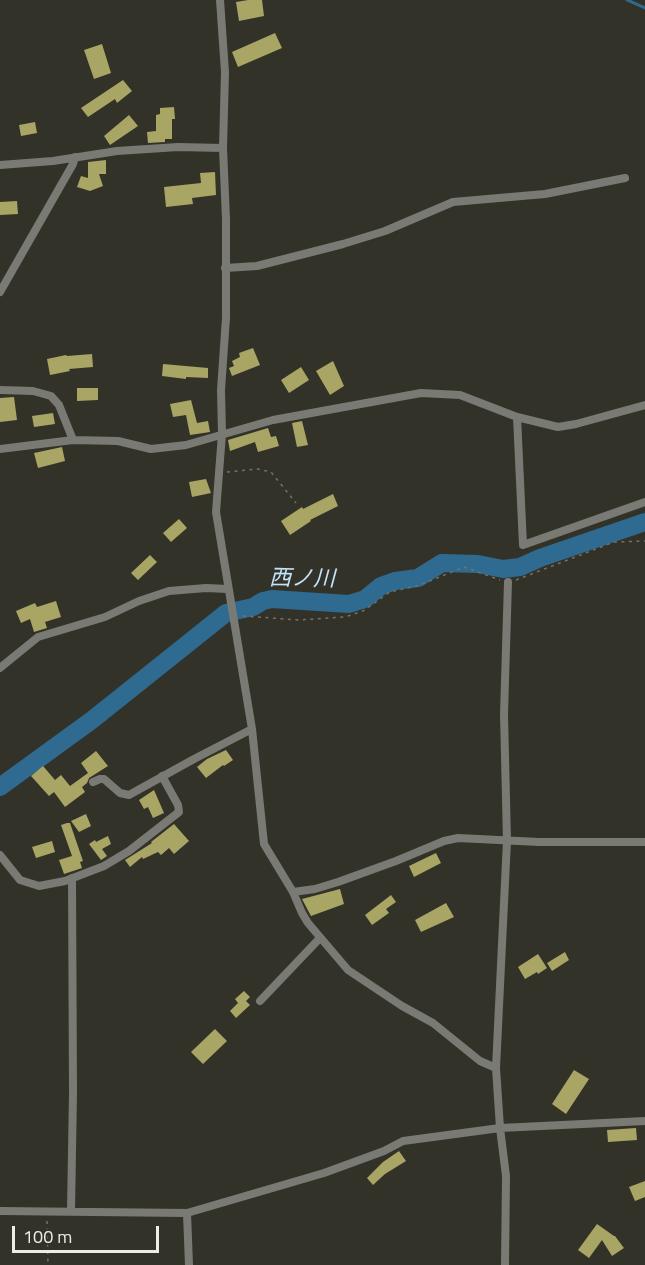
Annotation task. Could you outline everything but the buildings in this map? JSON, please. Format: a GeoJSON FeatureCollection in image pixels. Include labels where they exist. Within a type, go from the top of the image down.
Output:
{"type":"FeatureCollection","features":[{"type":"Feature","properties":{"kind":"street"},"geometry":{"type":"LineString","coordinates":[[220,0],[225,72],[223,148],[226,219],[225,341],[221,390],[222,434],[216,512],[252,729],[264,844],[293,892],[302,913],[348,970],[402,1006],[433,1023],[480,1060],[496,1068]]}},
{"type":"Feature","properties":{"kind":"street"},"geometry":{"type":"LineString","coordinates":[[0,165],[178,147],[223,148]]}},
{"type":"Feature","properties":{"kind":"street"},"geometry":{"type":"LineString","coordinates":[[0,292],[73,164],[75,156]]}},
{"type":"Feature","properties":{"kind":"street"},"geometry":{"type":"LineString","coordinates":[[225,268],[264,264],[343,244],[385,231],[453,202],[545,194],[625,178]]}},
{"type":"Feature","properties":{"kind":"street"},"geometry":{"type":"LineString","coordinates":[[0,390],[33,391],[51,396],[59,405],[73,440]]}},
{"type":"Feature","properties":{"kind":"street"},"geometry":{"type":"LineString","coordinates":[[0,449],[73,440],[118,441],[152,448],[186,445],[295,415],[421,393],[460,395],[517,417],[549,425],[567,426],[645,405]]}},
{"type":"Feature","properties":{"kind":"street"},"geometry":{"type":"LineString","coordinates":[[517,417],[523,545],[645,502]]}},
{"type":"Feature","properties":{"kind":"street"},"geometry":{"type":"LineString","coordinates":[[505,1265],[506,1176],[496,1068],[507,841],[504,714],[508,582]]}},
{"type":"Feature","properties":{"kind":"street"},"geometry":{"type":"LineString","coordinates":[[0,668],[38,637],[105,617],[139,601],[169,591],[228,589]]}},
{"type":"Feature","properties":{"kind":"street"},"geometry":{"type":"LineString","coordinates":[[93,782],[104,779],[120,793],[129,795],[252,729]]}},
{"type":"Feature","properties":{"kind":"street"},"geometry":{"type":"LineString","coordinates":[[0,855],[20,880],[31,885],[51,885],[116,860],[179,812],[178,805],[162,776]]}},
{"type":"Feature","properties":{"kind":"street"},"geometry":{"type":"LineString","coordinates":[[293,892],[315,889],[359,875],[444,841],[458,838],[507,841],[645,842]]}},
{"type":"Feature","properties":{"kind":"street"},"geometry":{"type":"LineString","coordinates":[[71,1211],[72,878]]}},
{"type":"Feature","properties":{"kind":"street"},"geometry":{"type":"LineString","coordinates":[[260,1000],[320,938]]}},
{"type":"Feature","properties":{"kind":"street"},"geometry":{"type":"LineString","coordinates":[[0,1211],[187,1214],[324,1173],[384,1151],[402,1141],[500,1128],[645,1121]]}},
{"type":"Feature","properties":{"kind":"street"},"geometry":{"type":"LineString","coordinates":[[187,1214],[189,1265]]}},
{"type":"Feature","properties":{"kind":"path"},"geometry":{"type":"LineString","coordinates":[[220,472],[258,469],[271,472],[296,503]]}},
{"type":"Feature","properties":{"kind":"path"},"geometry":{"type":"LineString","coordinates":[[233,615],[299,620],[345,617],[363,611],[390,592],[420,585],[464,567],[508,582],[538,573],[615,542],[645,541]]}},
{"type":"Feature","properties":{"kind":"path"},"geometry":{"type":"LineString","coordinates":[[47,1211],[48,1265]]}},
{"type":"Feature","properties":{"kind":"waterway"},"geometry":{"type":"LineString","coordinates":[[627,0],[645,8]]}},
{"type":"Feature","properties":{"kind":"waterway","name":"西ノ川"},"geometry":{"type":"LineString","coordinates":[[0,787],[92,720],[226,613],[253,607],[272,599],[349,604],[365,599],[381,586],[395,581],[418,578],[442,563],[478,564],[503,569],[520,567],[645,522]]}}]}
